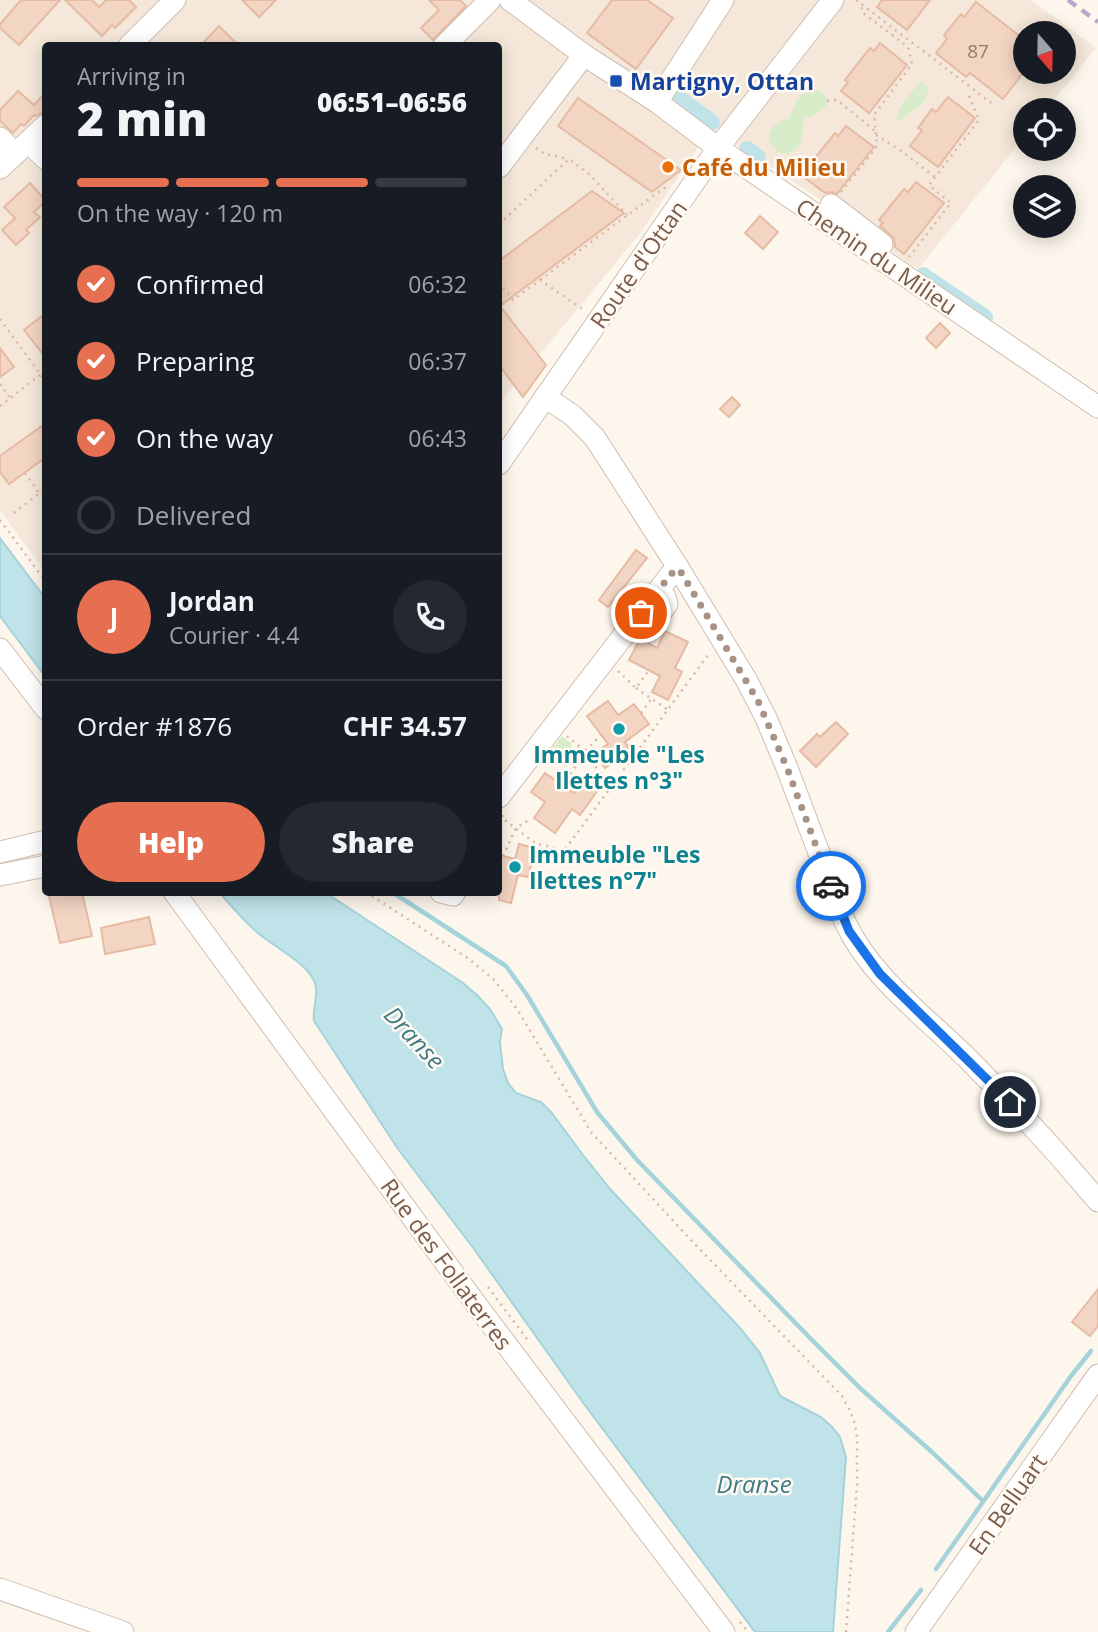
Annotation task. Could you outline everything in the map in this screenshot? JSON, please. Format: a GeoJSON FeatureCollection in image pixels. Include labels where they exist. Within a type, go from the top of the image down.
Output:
{"type":"FeatureCollection","features":[{"type":"Feature","properties":{"kind":"street"},"geometry":{"type":"LineString","coordinates":[[133,42],[175,0]]}},
{"type":"Feature","properties":{"kind":"street"},"geometry":{"type":"LineString","coordinates":[[448,42],[490,0]]}},
{"type":"Feature","properties":{"kind":"street","name":"Chemin du Milieu"},"geometry":{"type":"LineString","coordinates":[[510,0],[718,148],[1098,407]]}},
{"type":"Feature","properties":{"kind":"street"},"geometry":{"type":"LineString","coordinates":[[657,103],[723,0]]}},
{"type":"Feature","properties":{"kind":"street","name":"Route d'Ottan"},"geometry":{"type":"LineString","coordinates":[[502,455],[718,148],[832,0]]}},
{"type":"Feature","properties":{"kind":"street"},"geometry":{"type":"LineString","coordinates":[[502,163],[584,55]]}},
{"type":"Feature","properties":{"kind":"street"},"geometry":{"type":"LineString","coordinates":[[15,155],[42,129]]}},
{"type":"Feature","properties":{"kind":"street"},"geometry":{"type":"LineString","coordinates":[[0,138],[15,155],[42,158]]}},
{"type":"Feature","properties":{"kind":"street"},"geometry":{"type":"LineString","coordinates":[[831,205],[910,265]]}},
{"type":"Feature","properties":{"kind":"street"},"geometry":{"type":"LineString","coordinates":[[545,397],[572,415],[595,438],[742,672],[766,718],[840,909],[855,940],[880,974],[1010,1102],[1098,1201]]}},
{"type":"Feature","properties":{"kind":"street"},"geometry":{"type":"LineString","coordinates":[[502,793],[671,574],[679,569]]}},
{"type":"Feature","properties":{"kind":"street"},"geometry":{"type":"LineString","coordinates":[[652,625],[667,604],[665,597],[658,591]]}},
{"type":"Feature","properties":{"kind":"street"},"geometry":{"type":"LineString","coordinates":[[0,649],[42,704]]}},
{"type":"Feature","properties":{"kind":"street"},"geometry":{"type":"LineString","coordinates":[[0,852],[42,842]]}},
{"type":"Feature","properties":{"kind":"street"},"geometry":{"type":"LineString","coordinates":[[0,875],[42,867]]}},
{"type":"Feature","properties":{"kind":"street","name":"Rue des Follaterres"},"geometry":{"type":"LineString","coordinates":[[177,896],[478,1307],[724,1632]]}},
{"type":"Feature","properties":{"kind":"street","name":"En Belluart"},"geometry":{"type":"LineString","coordinates":[[916,1632],[1098,1375]]}},
{"type":"Feature","properties":{"kind":"street"},"geometry":{"type":"LineString","coordinates":[[0,1589],[123,1632]]}},
{"type":"Feature","properties":{"kind":"path"},"geometry":{"type":"LineString","coordinates":[[856,0],[994,105]]}},
{"type":"Feature","properties":{"kind":"path"},"geometry":{"type":"LineString","coordinates":[[831,205],[877,146],[874,115],[912,64],[908,47],[863,13],[861,4]]}},
{"type":"Feature","properties":{"kind":"path"},"geometry":{"type":"LineString","coordinates":[[910,265],[907,260],[951,203],[929,185],[979,120],[969,96]]}},
{"type":"Feature","properties":{"kind":"path"},"geometry":{"type":"LineString","coordinates":[[827,101],[837,100],[876,134],[935,177]]}},
{"type":"Feature","properties":{"kind":"path"},"geometry":{"type":"LineString","coordinates":[[522,137],[544,154],[569,159],[589,174],[627,215]]}},
{"type":"Feature","properties":{"kind":"path"},"geometry":{"type":"LineString","coordinates":[[502,221],[569,159]]}},
{"type":"Feature","properties":{"kind":"path"},"geometry":{"type":"LineString","coordinates":[[502,286],[513,300],[664,188],[670,192]]}},
{"type":"Feature","properties":{"kind":"path"},"geometry":{"type":"LineString","coordinates":[[540,280],[599,319]]}},
{"type":"Feature","properties":{"kind":"path"},"geometry":{"type":"LineString","coordinates":[[0,318],[42,377]]}},
{"type":"Feature","properties":{"kind":"path"},"geometry":{"type":"LineString","coordinates":[[0,406],[40,374]]}},
{"type":"Feature","properties":{"kind":"path"},"geometry":{"type":"LineString","coordinates":[[0,384],[10,398]]}},
{"type":"Feature","properties":{"kind":"path"},"geometry":{"type":"LineString","coordinates":[[25,473],[39,493]]}},
{"type":"Feature","properties":{"kind":"path"},"geometry":{"type":"LineString","coordinates":[[14,513],[42,491]]}},
{"type":"Feature","properties":{"kind":"path"},"geometry":{"type":"LineString","coordinates":[[0,520],[42,577]]}},
{"type":"Feature","properties":{"kind":"path"},"geometry":{"type":"LineString","coordinates":[[516,828],[535,843],[564,851],[708,654]]}},
{"type":"Feature","properties":{"kind":"path"},"geometry":{"type":"LineString","coordinates":[[615,669],[636,688],[668,710]]}},
{"type":"Feature","properties":{"kind":"path"},"geometry":{"type":"LineString","coordinates":[[636,688],[649,670]]}},
{"type":"Feature","properties":{"kind":"path"},"geometry":{"type":"LineString","coordinates":[[640,713],[652,698]]}},
{"type":"Feature","properties":{"kind":"path"},"geometry":{"type":"LineString","coordinates":[[563,786],[584,751],[601,735]]}},
{"type":"Feature","properties":{"kind":"path"},"geometry":{"type":"LineString","coordinates":[[584,751],[599,772],[613,783]]}},
{"type":"Feature","properties":{"kind":"path"},"geometry":{"type":"LineString","coordinates":[[503,856],[516,828],[529,820]]}},
{"type":"Feature","properties":{"kind":"path"},"geometry":{"type":"LineString","coordinates":[[372,896],[469,959],[503,989],[592,1132],[689,1238],[842,1396],[855,1424],[857,1437],[857,1484],[846,1632]]}},
{"type":"Feature","properties":{"kind":"shaded area"},"geometry":{"type":"Polygon","coordinates":[[[0,0],[1031,0],[1059,21],[1013,21],[1013,84],[1067,84],[1056,98],[1013,98],[1013,151],[919,268],[910,265],[847,217],[711,128],[642,231],[502,400],[502,42],[42,42],[42,568],[0,510],[0,0]]]}},
{"type":"Feature","properties":{"kind":"shaded area"},"geometry":{"type":"Polygon","coordinates":[[[1076,33],[1096,48],[1076,73],[1076,33]]]}},
{"type":"Feature","properties":{"kind":"green space"},"geometry":{"type":"Polygon","coordinates":[[[921,80],[929,88],[924,102],[901,120],[897,119],[900,107],[921,80]]]}},
{"type":"Feature","properties":{"kind":"green space"},"geometry":{"type":"Polygon","coordinates":[[[809,89],[820,92],[827,99],[827,103],[818,113],[804,119],[801,141],[795,150],[779,152],[769,141],[770,133],[776,125],[789,118],[794,105],[809,89]]]}},
{"type":"Feature","properties":{"kind":"green space"},"geometry":{"type":"Polygon","coordinates":[[[562,736],[572,744],[566,768],[548,754],[562,736]]]}},
{"type":"Feature","properties":{"kind":"water"},"geometry":{"type":"Polygon","coordinates":[[[0,538],[42,594],[42,672],[0,616],[0,538]]]}},
{"type":"Feature","properties":{"kind":"water","name":"Dranse"},"geometry":{"type":"Polygon","coordinates":[[[223,896],[331,896],[463,983],[490,1009],[502,1029],[500,1042],[503,1069],[508,1083],[516,1093],[541,1102],[551,1112],[611,1190],[740,1328],[760,1353],[780,1396],[821,1417],[840,1437],[846,1457],[833,1632],[755,1632],[398,1149],[314,1021],[316,988],[311,976],[298,962],[238,914],[223,896]]]}},
{"type":"Feature","properties":{"kind":"building"},"geometry":{"type":"Polygon","coordinates":[[[21,0],[60,0],[19,45],[0,28],[0,24],[21,0]]]}},
{"type":"Feature","properties":{"kind":"building"},"geometry":{"type":"Polygon","coordinates":[[[65,0],[92,0],[99,7],[106,0],[129,0],[136,7],[115,28],[112,25],[102,36],[65,0]]]}},
{"type":"Feature","properties":{"kind":"building"},"geometry":{"type":"Polygon","coordinates":[[[242,0],[276,0],[259,17],[242,0]]]}},
{"type":"Feature","properties":{"kind":"building"},"geometry":{"type":"Polygon","coordinates":[[[429,0],[460,0],[466,6],[433,40],[421,28],[439,10],[429,0]]]}},
{"type":"Feature","properties":{"kind":"building"},"geometry":{"type":"Polygon","coordinates":[[[612,0],[647,0],[673,18],[636,69],[587,33],[612,0]]]}},
{"type":"Feature","properties":{"kind":"building"},"geometry":{"type":"Polygon","coordinates":[[[882,0],[930,0],[907,30],[877,7],[882,0]]]}},
{"type":"Feature","properties":{"kind":"building"},"geometry":{"type":"Polygon","coordinates":[[[976,2],[1013,31],[1014,84],[1003,99],[970,73],[966,77],[936,53],[947,39],[944,35],[961,14],[964,17],[976,2]]]}},
{"type":"Feature","properties":{"kind":"building"},"geometry":{"type":"Polygon","coordinates":[[[219,26],[235,42],[204,42],[219,26]]]}},
{"type":"Feature","properties":{"kind":"building"},"geometry":{"type":"Polygon","coordinates":[[[880,43],[907,65],[869,113],[841,91],[848,82],[845,80],[870,48],[874,51],[880,43]]]}},
{"type":"Feature","properties":{"kind":"building"},"geometry":{"type":"Polygon","coordinates":[[[18,91],[34,105],[42,96],[42,113],[34,115],[13,133],[0,121],[0,110],[18,91]]]}},
{"type":"Feature","properties":{"kind":"building"},"geometry":{"type":"Polygon","coordinates":[[[948,97],[975,118],[938,167],[910,146],[922,130],[918,128],[932,109],[936,112],[948,97]]]}},
{"type":"Feature","properties":{"kind":"building"},"geometry":{"type":"Polygon","coordinates":[[[578,98],[681,170],[652,192],[558,126],[578,98]]]}},
{"type":"Feature","properties":{"kind":"building"},"geometry":{"type":"Polygon","coordinates":[[[846,126],[874,147],[837,194],[825,193],[805,178],[814,167],[810,164],[835,133],[838,136],[846,126]]]}},
{"type":"Feature","properties":{"kind":"building"},"geometry":{"type":"Polygon","coordinates":[[[916,182],[944,203],[904,254],[895,247],[894,238],[880,226],[883,223],[879,220],[904,189],[908,192],[916,182]]]}},
{"type":"Feature","properties":{"kind":"building"},"geometry":{"type":"Polygon","coordinates":[[[30,183],[42,196],[42,205],[34,212],[40,217],[26,230],[29,233],[16,245],[2,230],[15,218],[4,207],[30,183]]]}},
{"type":"Feature","properties":{"kind":"building"},"geometry":{"type":"Polygon","coordinates":[[[592,191],[624,213],[502,304],[502,259],[592,191]]]}},
{"type":"Feature","properties":{"kind":"building"},"geometry":{"type":"Polygon","coordinates":[[[760,216],[778,232],[763,249],[745,233],[760,216]]]}},
{"type":"Feature","properties":{"kind":"building"},"geometry":{"type":"Polygon","coordinates":[[[502,309],[546,365],[523,397],[502,369],[502,309]]]}},
{"type":"Feature","properties":{"kind":"building"},"geometry":{"type":"Polygon","coordinates":[[[42,316],[42,353],[24,330],[42,316]]]}},
{"type":"Feature","properties":{"kind":"building"},"geometry":{"type":"Polygon","coordinates":[[[940,323],[950,333],[936,348],[926,338],[940,323]]]}},
{"type":"Feature","properties":{"kind":"building"},"geometry":{"type":"Polygon","coordinates":[[[0,348],[14,367],[0,377],[0,348]]]}},
{"type":"Feature","properties":{"kind":"building"},"geometry":{"type":"Polygon","coordinates":[[[732,397],[740,405],[729,417],[720,409],[732,397]]]}},
{"type":"Feature","properties":{"kind":"building"},"geometry":{"type":"Polygon","coordinates":[[[42,426],[42,460],[9,484],[0,472],[0,456],[42,426]]]}},
{"type":"Feature","properties":{"kind":"building"},"geometry":{"type":"Polygon","coordinates":[[[636,550],[647,558],[608,607],[599,600],[636,550]]]}},
{"type":"Feature","properties":{"kind":"building"},"geometry":{"type":"Polygon","coordinates":[[[665,631],[688,642],[675,668],[682,672],[668,700],[652,692],[660,676],[629,660],[640,639],[657,648],[665,631]]]}},
{"type":"Feature","properties":{"kind":"building","name":"Immeuble \"Les Ilettes n°3\""},"geometry":{"type":"Polygon","coordinates":[[[608,701],[618,715],[634,704],[649,724],[625,742],[630,750],[605,768],[595,753],[608,744],[587,716],[608,701]]]}},
{"type":"Feature","properties":{"kind":"building"},"geometry":{"type":"Polygon","coordinates":[[[836,722],[848,734],[816,767],[800,751],[817,734],[820,737],[836,722]]]}},
{"type":"Feature","properties":{"kind":"building"},"geometry":{"type":"Polygon","coordinates":[[[545,773],[574,793],[584,779],[598,790],[580,815],[572,809],[555,833],[534,818],[545,802],[531,792],[545,773]]]}},
{"type":"Feature","properties":{"kind":"building","name":"Immeuble \"Les Ilettes n°7\""},"geometry":{"type":"Polygon","coordinates":[[[519,844],[535,848],[528,877],[518,875],[511,903],[499,900],[499,896],[502,896],[502,856],[515,859],[519,844]]]}},
{"type":"Feature","properties":{"kind":"building"},"geometry":{"type":"Polygon","coordinates":[[[49,896],[83,896],[92,936],[60,943],[49,896]]]}},
{"type":"Feature","properties":{"kind":"building"},"geometry":{"type":"Polygon","coordinates":[[[149,917],[155,944],[105,954],[101,928],[149,917]]]}},
{"type":"Feature","properties":{"kind":"building"},"geometry":{"type":"Polygon","coordinates":[[[1098,1289],[1098,1326],[1090,1336],[1072,1322],[1098,1289]]]}},
{"type":"Feature","properties":{"kind":"waterway"},"geometry":{"type":"LineString","coordinates":[[680,99],[712,122]]}},
{"type":"Feature","properties":{"kind":"waterway"},"geometry":{"type":"LineString","coordinates":[[747,149],[758,157]]}},
{"type":"Feature","properties":{"kind":"waterway"},"geometry":{"type":"LineString","coordinates":[[923,275],[985,317]]}},
{"type":"Feature","properties":{"kind":"waterway"},"geometry":{"type":"LineString","coordinates":[[398,896],[506,966],[527,995],[597,1112],[637,1160],[861,1389],[983,1501]]}},
{"type":"Feature","properties":{"kind":"waterway"},"geometry":{"type":"LineString","coordinates":[[936,1569],[1091,1351]]}},
{"type":"Feature","properties":{"kind":"waterway"},"geometry":{"type":"LineString","coordinates":[[888,1632],[921,1590]]}},
{"type":"Feature","properties":{"kind":"railway"},"geometry":{"type":"LineString","coordinates":[[1068,0],[1098,22]]}},
{"type":"Feature","properties":{"kind":"way so far"},"geometry":{"type":"LineString","coordinates":[[641,613],[671,574],[679,569],[758,701],[787,768],[831,886]]}},
{"type":"Feature","properties":{"kind":"place","name":"Martigny, Ottan"},"geometry":{"type":"Point","coordinates":[616,81]}},
{"type":"Feature","properties":{"kind":"place","name":"Café du Milieu"},"geometry":{"type":"Point","coordinates":[668,167]}},
{"type":"Feature","properties":{"kind":"place","name":"Immeuble \"Les Ilettes n°3\""},"geometry":{"type":"Point","coordinates":[619,729]}},
{"type":"Feature","properties":{"kind":"place","name":"Immeuble \"Les Ilettes n°7\""},"geometry":{"type":"Point","coordinates":[515,867]}},
{"type":"Feature","properties":{"kind":"route"},"geometry":{"type":"LineString","coordinates":[[831,886],[849,931],[880,974],[1010,1102]]}}]}
